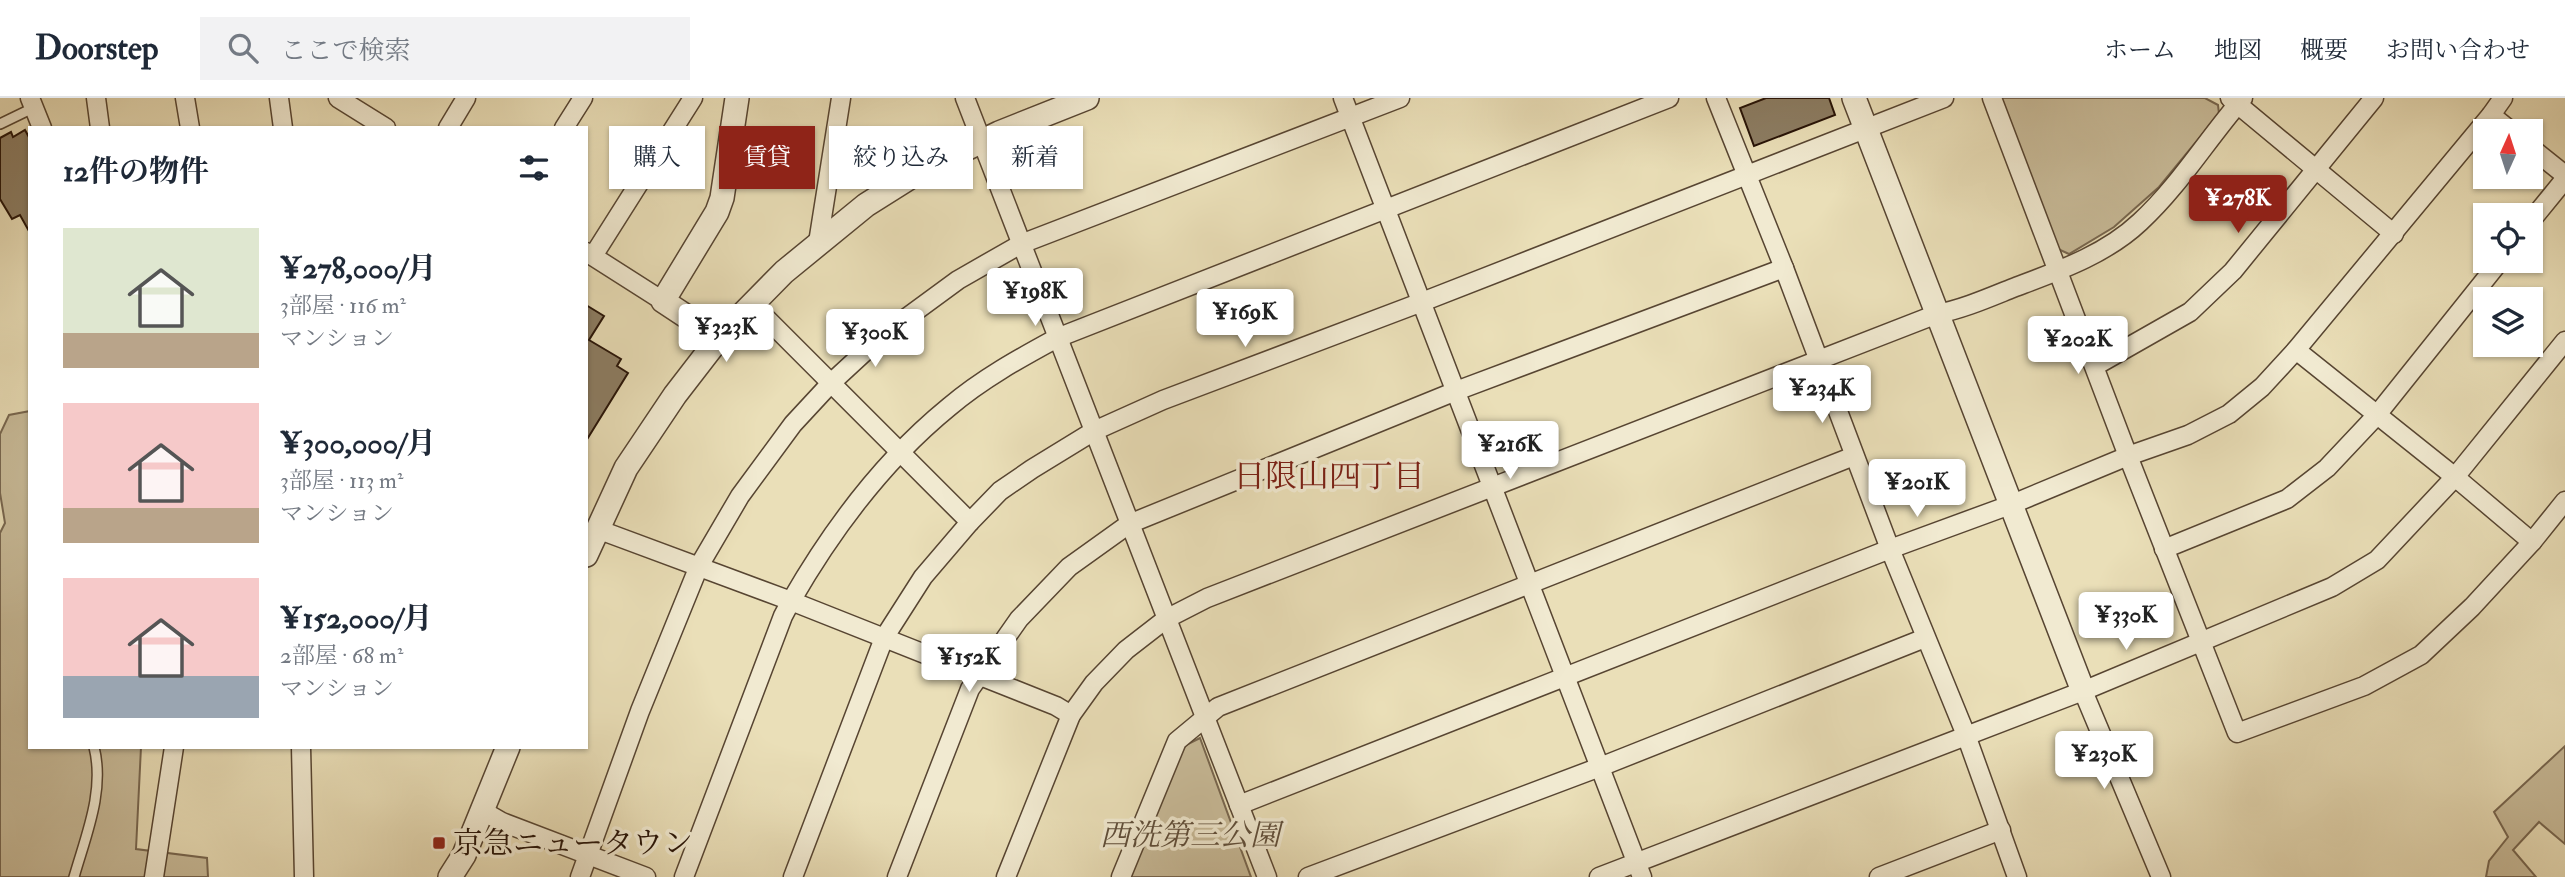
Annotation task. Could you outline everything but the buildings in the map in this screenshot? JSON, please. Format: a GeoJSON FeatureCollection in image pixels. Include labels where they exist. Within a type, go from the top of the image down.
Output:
{"type":"FeatureCollection","features":[{"type":"Feature","properties":{"kind":"street"},"geometry":{"type":"LineString","coordinates":[[96,98],[100,126]]}},
{"type":"Feature","properties":{"kind":"street"},"geometry":{"type":"LineString","coordinates":[[185,98],[190,126]]}},
{"type":"Feature","properties":{"kind":"street"},"geometry":{"type":"LineString","coordinates":[[279,98],[283,126]]}},
{"type":"Feature","properties":{"kind":"street"},"geometry":{"type":"LineString","coordinates":[[449,126],[466,98]]}},
{"type":"Feature","properties":{"kind":"street"},"geometry":{"type":"LineString","coordinates":[[565,126],[583,98]]}},
{"type":"Feature","properties":{"kind":"street"},"geometry":{"type":"LineString","coordinates":[[693,98],[590,254],[719,338]]}},
{"type":"Feature","properties":{"kind":"street"},"geometry":{"type":"LineString","coordinates":[[663,301],[717,212],[722,198],[737,98]]}},
{"type":"Feature","properties":{"kind":"street"},"geometry":{"type":"LineString","coordinates":[[818,243],[841,98]]}},
{"type":"Feature","properties":{"kind":"street"},"geometry":{"type":"LineString","coordinates":[[965,98],[1267,877]]}},
{"type":"Feature","properties":{"kind":"street"},"geometry":{"type":"LineString","coordinates":[[588,550],[626,468],[676,395],[719,338],[818,243],[866,205],[920,171],[981,142],[1087,98]]}},
{"type":"Feature","properties":{"kind":"street"},"geometry":{"type":"LineString","coordinates":[[1343,98],[1639,870]]}},
{"type":"Feature","properties":{"kind":"street"},"geometry":{"type":"LineString","coordinates":[[579,877],[589,856],[640,711],[699,566],[740,496],[793,424],[831,383],[883,335],[947,288],[1021,244],[1400,98]]}},
{"type":"Feature","properties":{"kind":"street"},"geometry":{"type":"LineString","coordinates":[[684,877],[791,601],[861,496],[900,451],[950,406],[1005,366],[1057,338],[1669,98]]}},
{"type":"Feature","properties":{"kind":"street"},"geometry":{"type":"LineString","coordinates":[[1716,98],[1820,361],[1890,549],[1966,735],[2017,877]]}},
{"type":"Feature","properties":{"kind":"street"},"geometry":{"type":"LineString","coordinates":[[1854,98],[2083,691],[2161,877]]}},
{"type":"Feature","properties":{"kind":"street"},"geometry":{"type":"LineString","coordinates":[[793,877],[884,638],[923,577],[1000,491],[1094,431],[1163,400],[1944,98]]}},
{"type":"Feature","properties":{"kind":"street"},"geometry":{"type":"LineString","coordinates":[[1992,98],[2237,733],[2364,686],[2421,655],[2472,607],[2565,502]]}},
{"type":"Feature","properties":{"kind":"street"},"geometry":{"type":"LineString","coordinates":[[2095,366],[2190,312],[2233,271],[2374,98]]}},
{"type":"Feature","properties":{"kind":"street"},"geometry":{"type":"LineString","coordinates":[[1239,805],[1890,549],[2010,505],[2128,456],[2188,435],[2228,414],[2262,387],[2296,350],[2503,98]]}},
{"type":"Feature","properties":{"kind":"street"},"geometry":{"type":"LineString","coordinates":[[1006,877],[1071,715],[1094,683],[1126,650],[1166,620],[1207,598],[1493,489],[1937,314],[1958,310],[2057,272],[2102,250],[2140,222],[2182,175],[2237,100],[2394,234]]}},
{"type":"Feature","properties":{"kind":"street"},"geometry":{"type":"LineString","coordinates":[[351,101],[383,126]]}},
{"type":"Feature","properties":{"kind":"street"},"geometry":{"type":"LineString","coordinates":[[31,103],[41,126]]}},
{"type":"Feature","properties":{"kind":"street"},"geometry":{"type":"LineString","coordinates":[[2491,115],[2496,119]]}},
{"type":"Feature","properties":{"kind":"street"},"geometry":{"type":"LineString","coordinates":[[2543,158],[2565,177],[2543,205]]}},
{"type":"Feature","properties":{"kind":"street"},"geometry":{"type":"LineString","coordinates":[[897,877],[977,676],[1019,619],[1069,567],[1129,524],[1456,391],[1784,268]]}},
{"type":"Feature","properties":{"kind":"street"},"geometry":{"type":"LineString","coordinates":[[2164,549],[2287,499],[2327,468],[2376,416],[2490,273]]}},
{"type":"Feature","properties":{"kind":"street"},"geometry":{"type":"LineString","coordinates":[[752,304],[970,522]]}},
{"type":"Feature","properties":{"kind":"street"},"geometry":{"type":"LineString","coordinates":[[1599,877],[1639,870],[1966,735],[2083,691],[2332,587],[2377,560],[2455,477],[2565,341]]}},
{"type":"Feature","properties":{"kind":"street"},"geometry":{"type":"LineString","coordinates":[[2296,350],[2532,542]]}},
{"type":"Feature","properties":{"kind":"street"},"geometry":{"type":"LineString","coordinates":[[1121,877],[1177,741],[1218,707],[1529,582],[1854,456]]}},
{"type":"Feature","properties":{"kind":"street"},"geometry":{"type":"LineString","coordinates":[[597,529],[791,601],[1056,706],[1071,715]]}},
{"type":"Feature","properties":{"kind":"street"},"geometry":{"type":"LineString","coordinates":[[1308,877],[1600,767],[1925,638]]}},
{"type":"Feature","properties":{"kind":"street"},"geometry":{"type":"LineString","coordinates":[[154,877],[174,749]]}},
{"type":"Feature","properties":{"kind":"street"},"geometry":{"type":"LineString","coordinates":[[301,749],[304,877]]}},
{"type":"Feature","properties":{"kind":"street"},"geometry":{"type":"LineString","coordinates":[[450,877],[464,855],[507,749]]}},
{"type":"Feature","properties":{"kind":"street"},"geometry":{"type":"LineString","coordinates":[[483,811],[502,822],[646,877]]}},
{"type":"Feature","properties":{"kind":"street"},"geometry":{"type":"LineString","coordinates":[[1879,877],[2001,830]]}},
{"type":"Feature","properties":{"kind":"lane"},"geometry":{"type":"LineString","coordinates":[[0,124],[31,103]]}},
{"type":"Feature","properties":{"kind":"lane"},"geometry":{"type":"LineString","coordinates":[[74,877],[96,799],[94,749]]}},
{"type":"Feature","properties":{"kind":"green space"},"geometry":{"type":"Polygon","coordinates":[[[1999,98],[2205,98],[2218,105],[2219,114],[2159,187],[2114,227],[2069,254],[2058,249],[1999,98]]]}},
{"type":"Feature","properties":{"kind":"green space"},"geometry":{"type":"Polygon","coordinates":[[[28,411],[28,749],[141,749],[136,849],[207,858],[208,877],[0,877],[0,533],[5,523],[0,493],[0,434],[9,415],[28,411]]]}},
{"type":"Feature","properties":{"kind":"green space","name":"西洗第三公園"},"geometry":{"type":"Polygon","coordinates":[[[1200,738],[1251,877],[1126,877],[1169,771],[1186,745],[1200,738]]]}},
{"type":"Feature","properties":{"kind":"green space"},"geometry":{"type":"Polygon","coordinates":[[[2565,746],[2565,844],[2539,822],[2513,850],[2536,877],[2486,877],[2489,861],[2508,837],[2494,812],[2565,746]]]}},
{"type":"Feature","properties":{"kind":"place","name":"京急ニュータウン"},"geometry":{"type":"Point","coordinates":[439,843]}},
{"type":"Feature","properties":{"kind":"district","name":"日限山四丁目"},"geometry":{"type":"Point","coordinates":[1329,477]}}]}
